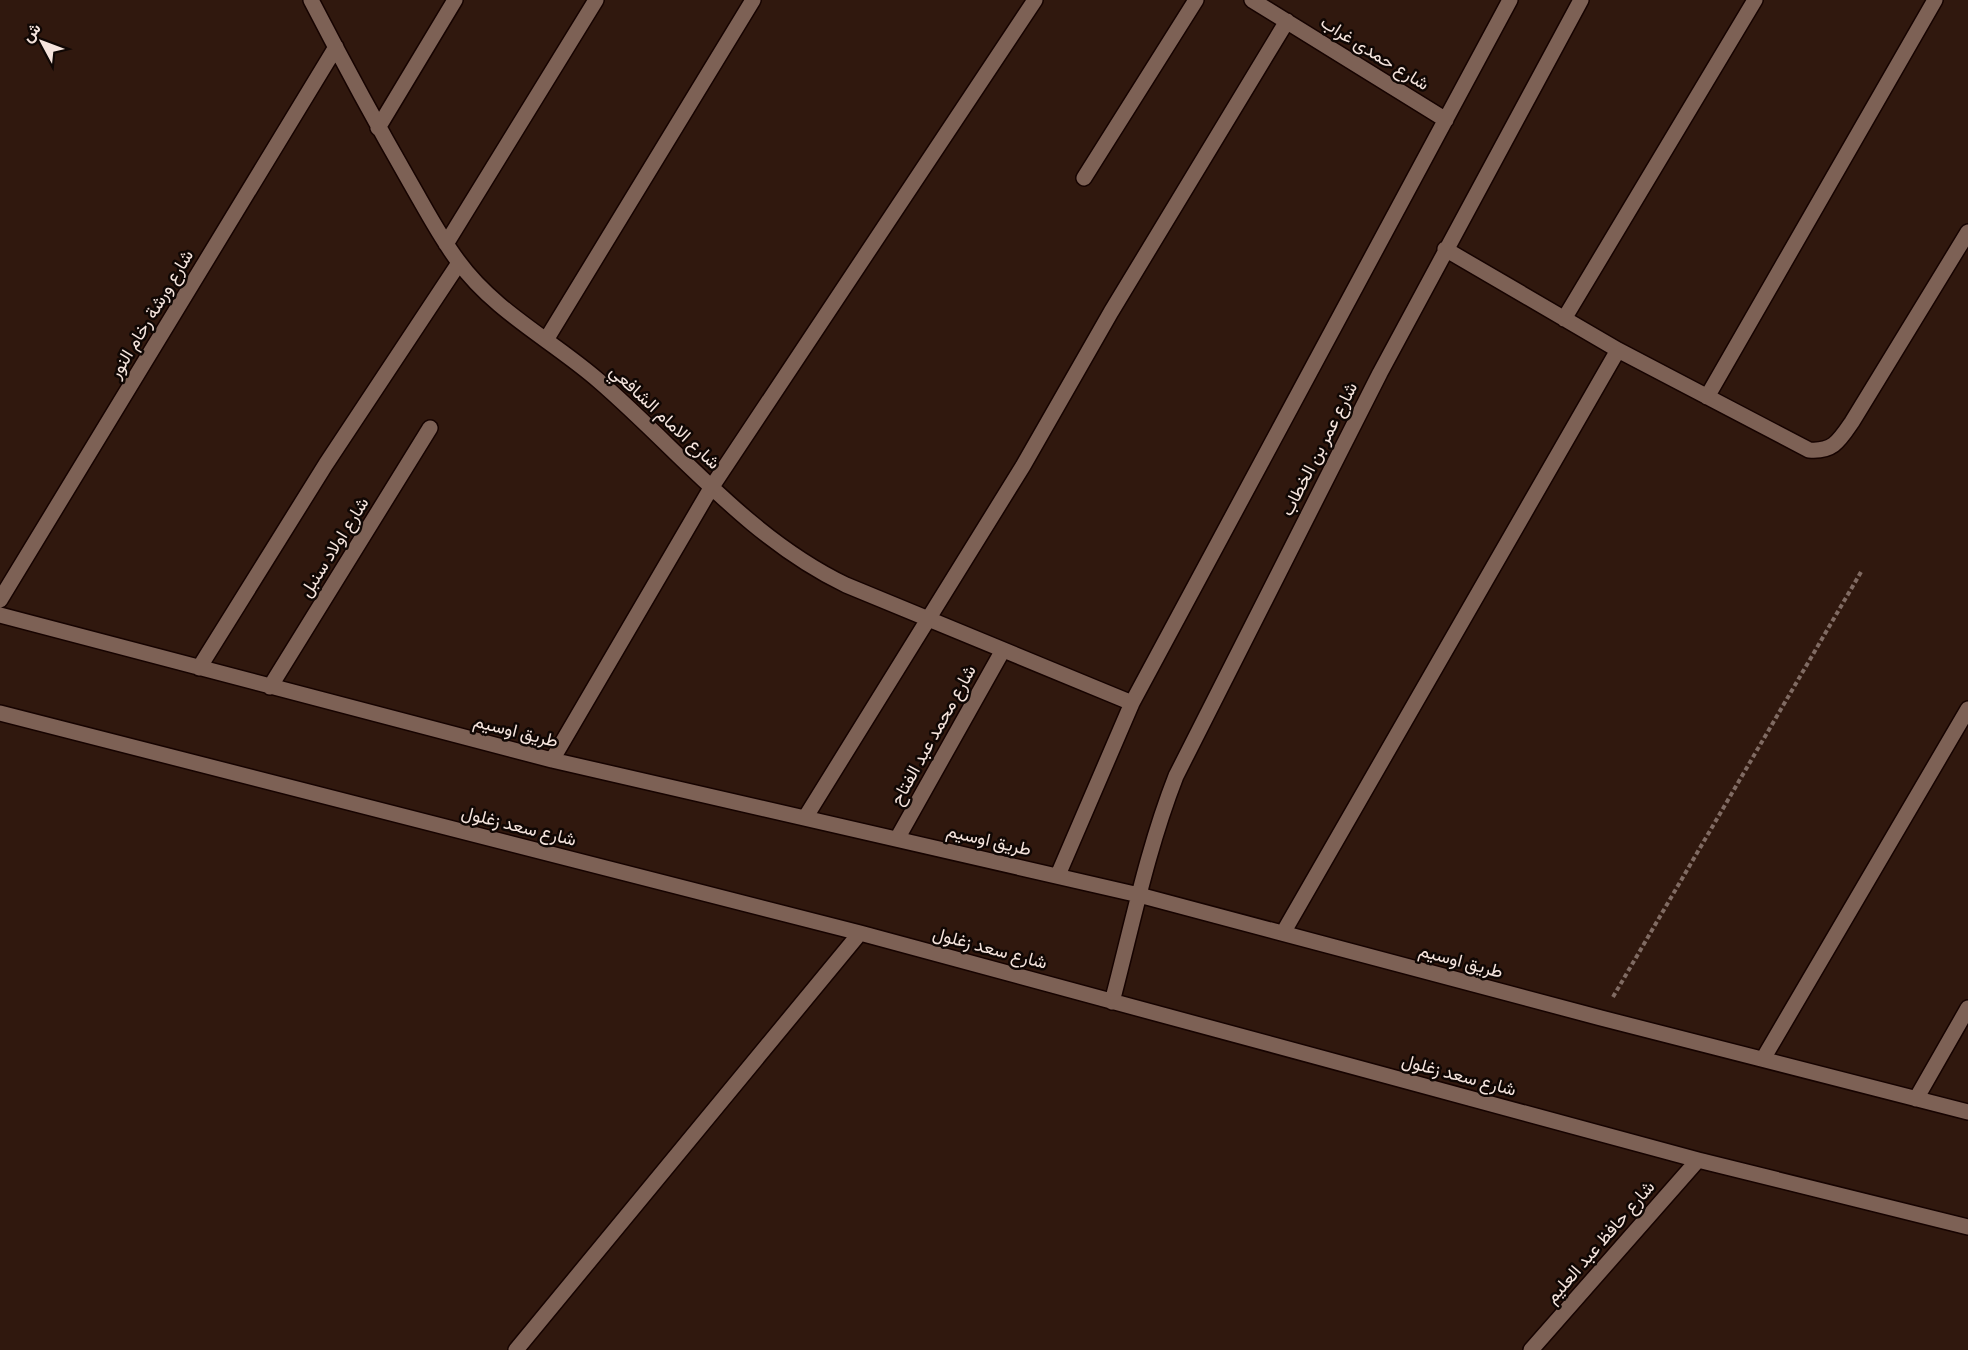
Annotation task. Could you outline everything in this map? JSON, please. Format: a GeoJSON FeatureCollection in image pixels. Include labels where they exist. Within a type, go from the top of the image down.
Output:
{"type":"FeatureCollection","features":[{"type":"Feature","properties":{"kind":"street","name":"شارع الامام الشافعي"},"geometry":{"type":"LineString","coordinates":[[311,0],[378,128],[459,263],[499,306],[599,381],[711,488],[767,536],[805,564],[846,585],[1132,703]]}},
{"type":"Feature","properties":{"kind":"street"},"geometry":{"type":"LineString","coordinates":[[378,128],[455,0]]}},
{"type":"Feature","properties":{"kind":"street"},"geometry":{"type":"LineString","coordinates":[[446,244],[596,0]]}},
{"type":"Feature","properties":{"kind":"street"},"geometry":{"type":"LineString","coordinates":[[546,340],[753,0]]}},
{"type":"Feature","properties":{"kind":"street"},"geometry":{"type":"LineString","coordinates":[[552,760],[711,488],[1035,0]]}},
{"type":"Feature","properties":{"kind":"street"},"geometry":{"type":"LineString","coordinates":[[1084,178],[1196,0]]}},
{"type":"Feature","properties":{"kind":"street","name":"شارع حمدى غراب"},"geometry":{"type":"LineString","coordinates":[[1252,0],[1446,120]]}},
{"type":"Feature","properties":{"kind":"street"},"geometry":{"type":"LineString","coordinates":[[1058,875],[1132,703],[1510,0]]}},
{"type":"Feature","properties":{"kind":"street","name":"شارع عمر بن الخطاب"},"geometry":{"type":"LineString","coordinates":[[1112,1002],[1161,815],[1194,737],[1445,249],[1581,0]]}},
{"type":"Feature","properties":{"kind":"street"},"geometry":{"type":"LineString","coordinates":[[1564,319],[1755,0]]}},
{"type":"Feature","properties":{"kind":"street"},"geometry":{"type":"LineString","coordinates":[[1707,397],[1935,0]]}},
{"type":"Feature","properties":{"kind":"street"},"geometry":{"type":"LineString","coordinates":[[805,818],[1023,466],[1111,312],[1287,21]]}},
{"type":"Feature","properties":{"kind":"street","name":"شارع ورشة رخام النور"},"geometry":{"type":"LineString","coordinates":[[0,600],[336,47]]}},
{"type":"Feature","properties":{"kind":"street"},"geometry":{"type":"LineString","coordinates":[[1445,249],[1618,350],[1809,450],[1823,451],[1828,449],[1852,422],[1968,232]]}},
{"type":"Feature","properties":{"kind":"street"},"geometry":{"type":"LineString","coordinates":[[199,668],[326,464],[459,263]]}},
{"type":"Feature","properties":{"kind":"street"},"geometry":{"type":"LineString","coordinates":[[1283,933],[1618,350]]}},
{"type":"Feature","properties":{"kind":"street","name":"شارع اولاد سنبل"},"geometry":{"type":"LineString","coordinates":[[270,687],[430,428]]}},
{"type":"Feature","properties":{"kind":"street","name":"طريق اوسيم"},"geometry":{"type":"LineString","coordinates":[[0,615],[552,760],[1139,895],[1601,1018],[1968,1112]]}},
{"type":"Feature","properties":{"kind":"street","name":"شارع محمد عبد الفتاح"},"geometry":{"type":"LineString","coordinates":[[897,839],[1003,650]]}},
{"type":"Feature","properties":{"kind":"street"},"geometry":{"type":"LineString","coordinates":[[1764,1059],[1968,710]]}},
{"type":"Feature","properties":{"kind":"street","name":"شارع سعد زغلول"},"geometry":{"type":"LineString","coordinates":[[0,713],[860,933],[1698,1160],[1968,1227]]}},
{"type":"Feature","properties":{"kind":"street"},"geometry":{"type":"LineString","coordinates":[[516,1350],[860,933]]}},
{"type":"Feature","properties":{"kind":"street"},"geometry":{"type":"LineString","coordinates":[[1916,1099],[1968,1008]]}},
{"type":"Feature","properties":{"kind":"street","name":"شارع حافظ عبد العليم"},"geometry":{"type":"LineString","coordinates":[[1531,1350],[1698,1160]]}},
{"type":"Feature","properties":{"kind":"path"},"geometry":{"type":"LineString","coordinates":[[1601,1018],[1861,572]]}}]}
